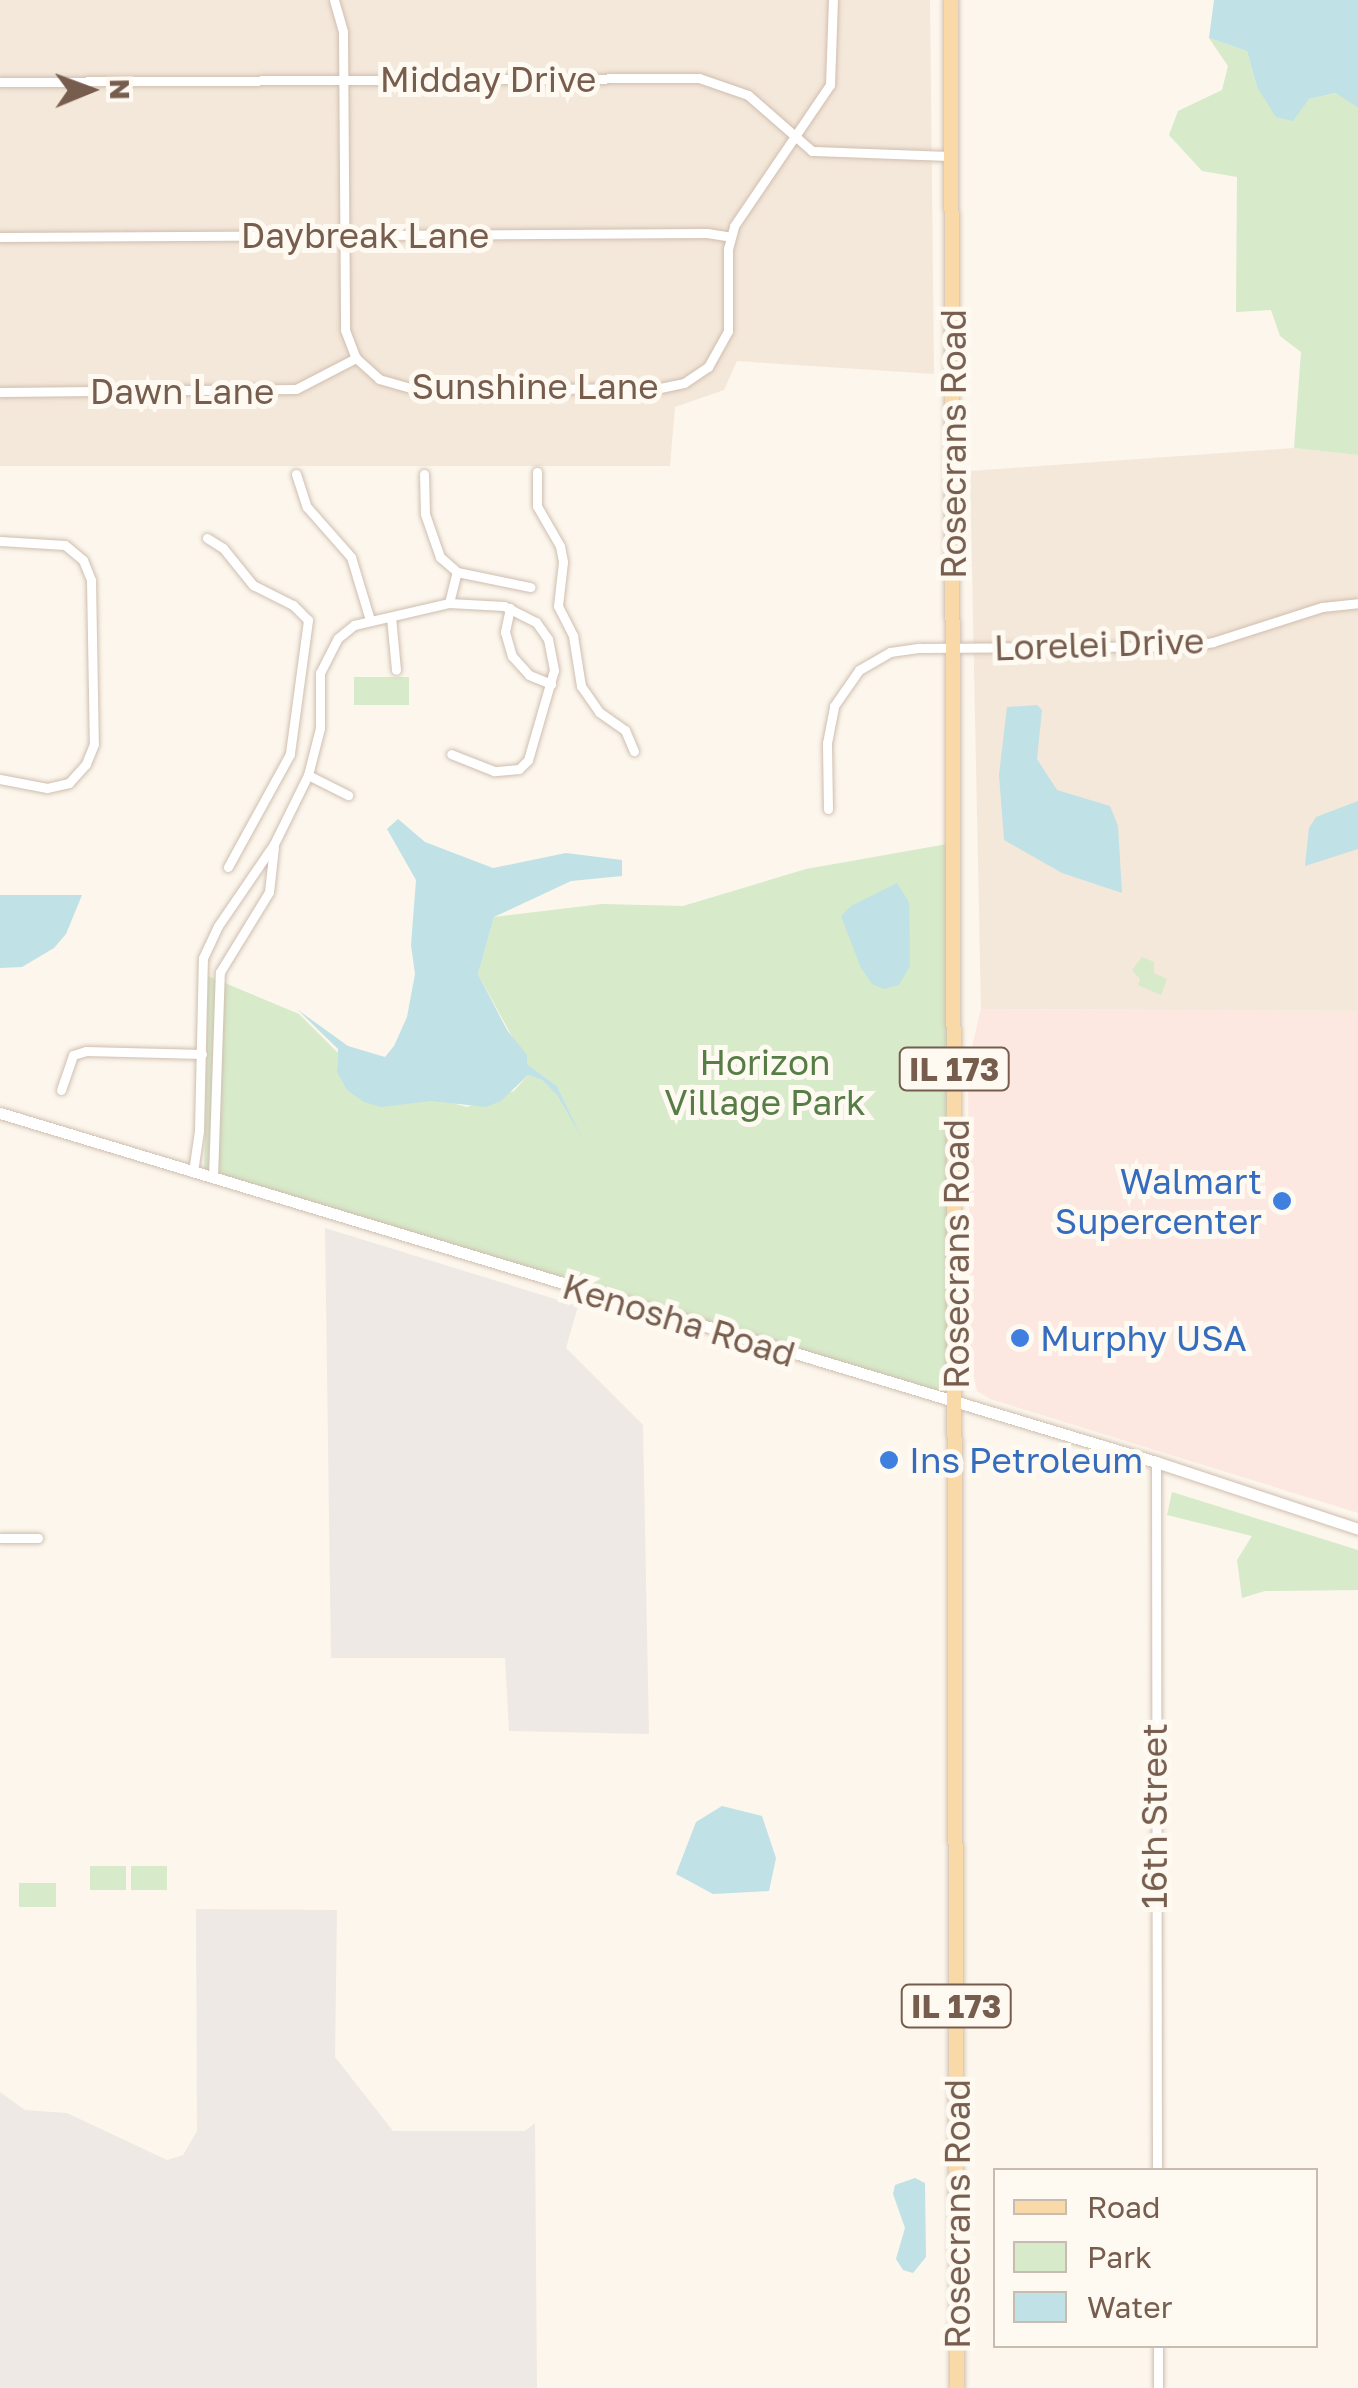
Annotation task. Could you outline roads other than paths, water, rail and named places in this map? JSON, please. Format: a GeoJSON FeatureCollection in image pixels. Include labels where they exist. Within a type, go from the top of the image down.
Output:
{"type":"FeatureCollection","features":[{"type":"Feature","properties":{"kind":"main road","name":"Rosecrans Road"},"geometry":{"type":"LineString","coordinates":[[951,0],[958,2388]]}},
{"type":"Feature","properties":{"kind":"street"},"geometry":{"type":"LineString","coordinates":[[334,0],[342,23],[346,330],[356,358]]}},
{"type":"Feature","properties":{"kind":"street"},"geometry":{"type":"LineString","coordinates":[[730,237],[830,85],[832,0]]}},
{"type":"Feature","properties":{"kind":"street","name":"Midday Drive"},"geometry":{"type":"LineString","coordinates":[[0,82],[700,78],[748,95],[794,140],[829,154],[951,156]]}},
{"type":"Feature","properties":{"kind":"street","name":"Daybreak Lane"},"geometry":{"type":"LineString","coordinates":[[0,237],[707,233],[730,237]]}},
{"type":"Feature","properties":{"kind":"street","name":"Sunshine Lane"},"geometry":{"type":"LineString","coordinates":[[356,358],[390,385],[417,390],[673,387],[708,368],[723,345],[729,317],[730,237]]}},
{"type":"Feature","properties":{"kind":"street","name":"Dawn Lane"},"geometry":{"type":"LineString","coordinates":[[0,392],[296,390],[356,358]]}},
{"type":"Feature","properties":{"kind":"street"},"geometry":{"type":"LineString","coordinates":[[538,472],[537,506],[560,546],[563,562],[558,606],[570,630],[581,686],[599,712],[626,730],[634,752]]}},
{"type":"Feature","properties":{"kind":"street"},"geometry":{"type":"LineString","coordinates":[[296,474],[307,506],[351,557],[370,620]]}},
{"type":"Feature","properties":{"kind":"street"},"geometry":{"type":"LineString","coordinates":[[424,474],[429,533],[440,557],[456,572],[530,587]]}},
{"type":"Feature","properties":{"kind":"street"},"geometry":{"type":"LineString","coordinates":[[206,538],[223,548],[253,584],[293,605],[308,620],[290,754],[228,867]]}},
{"type":"Feature","properties":{"kind":"street"},"geometry":{"type":"LineString","coordinates":[[0,541],[65,544],[83,560],[91,580],[94,744],[86,764],[69,783],[47,788],[0,780]]}},
{"type":"Feature","properties":{"kind":"street"},"geometry":{"type":"LineString","coordinates":[[449,603],[456,572]]}},
{"type":"Feature","properties":{"kind":"street"},"geometry":{"type":"LineString","coordinates":[[194,1172],[202,1054],[203,958],[218,926],[274,844],[308,775],[321,706],[320,673],[326,655],[354,625],[449,603],[482,602],[510,608],[536,622],[554,654],[551,684],[528,760],[520,770],[494,771],[451,754]]}},
{"type":"Feature","properties":{"kind":"street","name":"Lorelei Drive"},"geometry":{"type":"LineString","coordinates":[[828,809],[828,730],[834,706],[848,682],[869,662],[890,652],[1186,646],[1213,642],[1322,608],[1358,603]]}},
{"type":"Feature","properties":{"kind":"street"},"geometry":{"type":"LineString","coordinates":[[510,608],[506,632],[512,656],[528,675],[551,684]]}},
{"type":"Feature","properties":{"kind":"street"},"geometry":{"type":"LineString","coordinates":[[391,616],[396,670]]}},
{"type":"Feature","properties":{"kind":"street"},"geometry":{"type":"LineString","coordinates":[[548,639],[570,630]]}},
{"type":"Feature","properties":{"kind":"street"},"geometry":{"type":"LineString","coordinates":[[296,705],[321,706]]}},
{"type":"Feature","properties":{"kind":"street"},"geometry":{"type":"LineString","coordinates":[[308,775],[348,795]]}},
{"type":"Feature","properties":{"kind":"street"},"geometry":{"type":"LineString","coordinates":[[213,1178],[220,972],[268,892],[274,844]]}},
{"type":"Feature","properties":{"kind":"street"},"geometry":{"type":"LineString","coordinates":[[61,1090],[74,1055],[86,1051],[202,1054]]}},
{"type":"Feature","properties":{"kind":"street","name":"Kenosha Road"},"geometry":{"type":"LineString","coordinates":[[0,1113],[957,1406],[1156,1462],[1358,1528]]}},
{"type":"Feature","properties":{"kind":"street","name":"16th Street"},"geometry":{"type":"LineString","coordinates":[[1156,1462],[1157,2168]]}},
{"type":"Feature","properties":{"kind":"street"},"geometry":{"type":"LineString","coordinates":[[0,1538],[38,1538]]}},
{"type":"Feature","properties":{"kind":"street"},"geometry":{"type":"LineString","coordinates":[[1158,2348],[1158,2388]]}},
{"type":"Feature","properties":{"kind":"water"},"geometry":{"type":"Polygon","coordinates":[[[1214,0],[1358,0],[1358,108],[1336,93],[1309,99],[1293,121],[1276,117],[1257,87],[1247,51],[1209,38],[1214,0]]]}},
{"type":"Feature","properties":{"kind":"water"},"geometry":{"type":"Polygon","coordinates":[[[1037,705],[1042,710],[1037,759],[1057,790],[1110,806],[1118,826],[1122,893],[1062,873],[1004,840],[999,775],[1007,707],[1037,705]]]}},
{"type":"Feature","properties":{"kind":"water"},"geometry":{"type":"Polygon","coordinates":[[[1358,801],[1358,849],[1305,866],[1309,828],[1316,817],[1358,801]]]}},
{"type":"Feature","properties":{"kind":"water"},"geometry":{"type":"Polygon","coordinates":[[[398,819],[425,842],[493,868],[566,853],[622,860],[622,876],[571,881],[494,917],[478,974],[507,1030],[527,1055],[527,1064],[557,1086],[583,1140],[558,1096],[542,1080],[528,1075],[501,1101],[486,1107],[431,1101],[381,1107],[364,1102],[347,1090],[337,1072],[338,1049],[298,1010],[348,1046],[385,1057],[394,1046],[407,1017],[415,974],[411,945],[416,880],[387,829],[398,819]]]}},
{"type":"Feature","properties":{"kind":"water"},"geometry":{"type":"Polygon","coordinates":[[[897,883],[909,902],[910,966],[899,985],[884,989],[872,984],[861,968],[841,916],[851,906],[897,883]]]}},
{"type":"Feature","properties":{"kind":"water"},"geometry":{"type":"Polygon","coordinates":[[[0,895],[82,895],[66,934],[54,948],[22,967],[0,968],[0,895]]]}},
{"type":"Feature","properties":{"kind":"water"},"geometry":{"type":"Polygon","coordinates":[[[722,1806],[762,1816],[776,1858],[769,1891],[713,1894],[676,1874],[696,1822],[722,1806]]]}},
{"type":"Feature","properties":{"kind":"water"},"geometry":{"type":"Polygon","coordinates":[[[915,2178],[925,2183],[926,2257],[913,2273],[903,2270],[896,2259],[905,2228],[893,2194],[895,2185],[915,2178]]]}},
{"type":"Feature","properties":{"kind":"place","name":"Walmart Supercenter"},"geometry":{"type":"Point","coordinates":[1282,1201]}},
{"type":"Feature","properties":{"kind":"place","name":"Murphy USA"},"geometry":{"type":"Point","coordinates":[1020,1338]}},
{"type":"Feature","properties":{"kind":"place","name":"Ins Petroleum"},"geometry":{"type":"Point","coordinates":[889,1460]}},
{"type":"Feature","properties":{"kind":"park label","name":"Horizon Village Park"},"geometry":{"type":"Point","coordinates":[765,1082]}}]}
